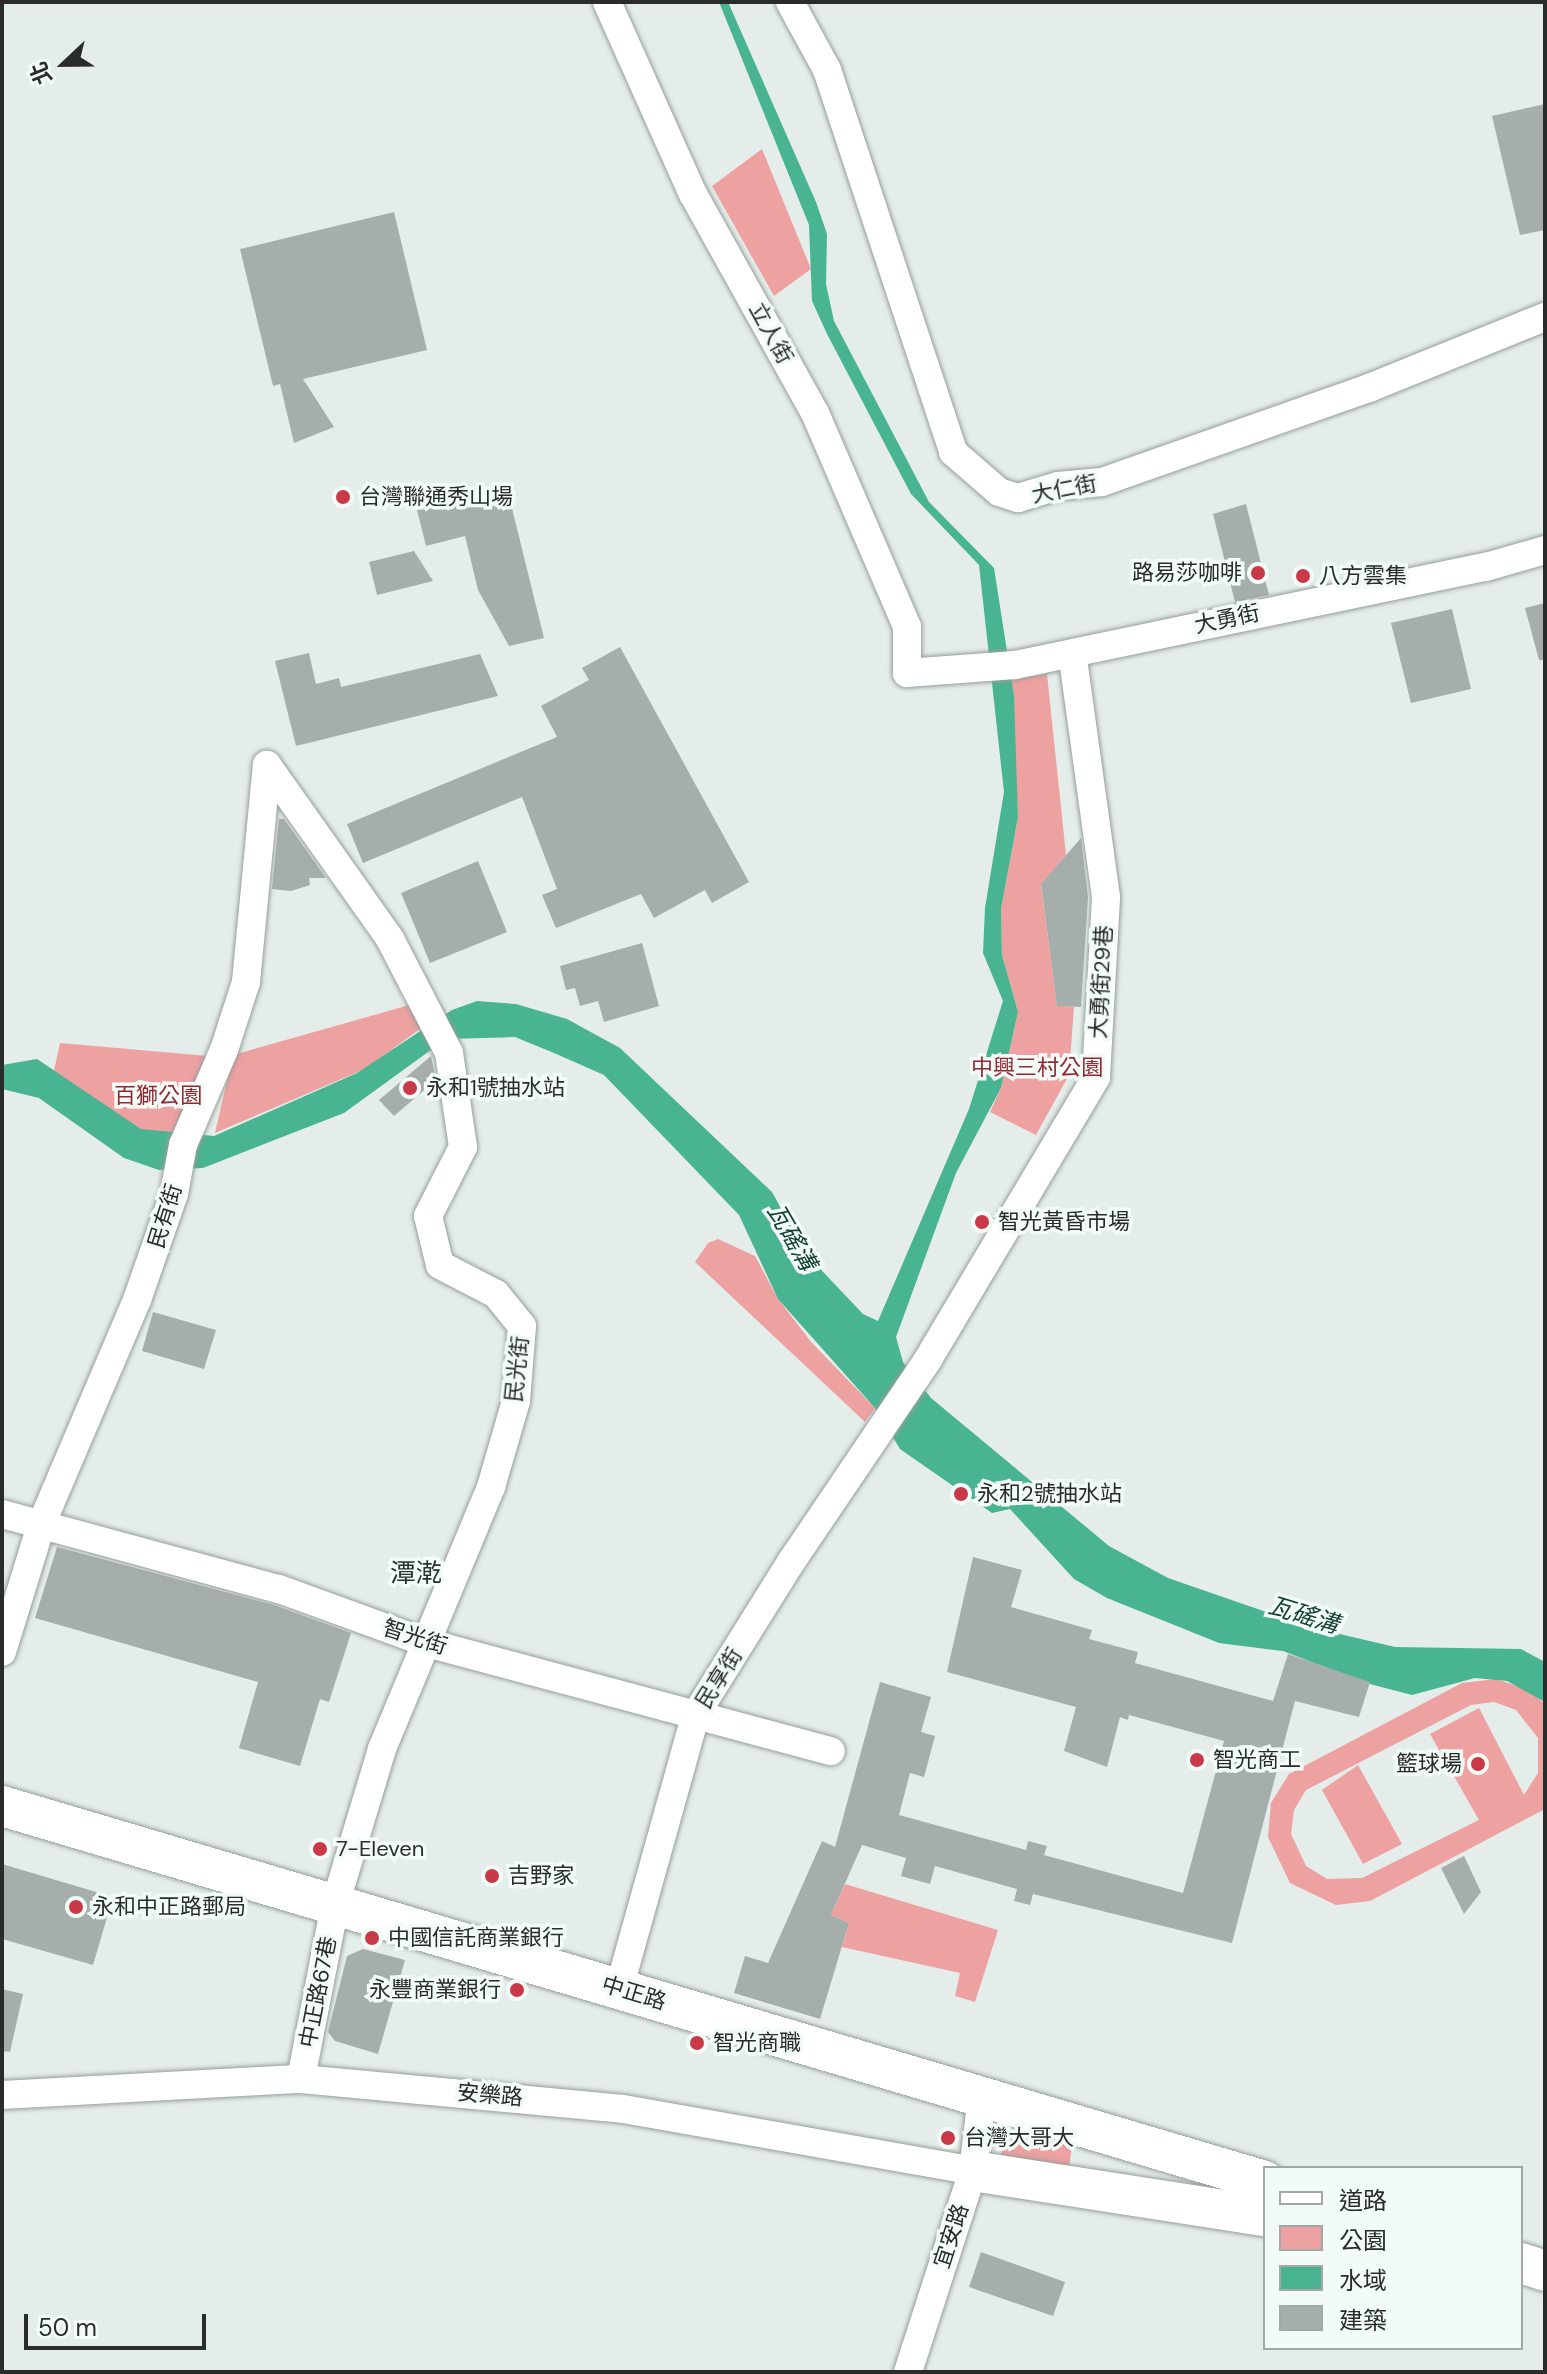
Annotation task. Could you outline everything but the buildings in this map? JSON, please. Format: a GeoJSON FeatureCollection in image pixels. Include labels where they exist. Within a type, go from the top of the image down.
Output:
{"type":"FeatureCollection","features":[{"type":"Feature","properties":{"kind":"street","name":"立人街"},"geometry":{"type":"LineString","coordinates":[[607,2],[693,194],[815,413],[907,627],[907,673]]}},
{"type":"Feature","properties":{"kind":"street","name":"大仁街"},"geometry":{"type":"LineString","coordinates":[[790,2],[827,70],[953,452],[999,492],[1018,498],[1058,486],[1102,482],[1369,388],[1545,317]]}},
{"type":"Feature","properties":{"kind":"street","name":"大勇街"},"geometry":{"type":"LineString","coordinates":[[907,673],[982,671],[1015,665],[1545,550]]}},
{"type":"Feature","properties":{"kind":"street","name":"大勇街29巷"},"geometry":{"type":"LineString","coordinates":[[870,1441],[927,1361],[1096,1077],[1106,897],[1072,653]]}},
{"type":"Feature","properties":{"kind":"street","name":"民光街"},"geometry":{"type":"LineString","coordinates":[[267,765],[390,939],[449,1053],[463,1147],[428,1216],[440,1265],[496,1294],[522,1326],[516,1401],[491,1487],[382,1749],[335,1905]]}},
{"type":"Feature","properties":{"kind":"street","name":"民有街"},"geometry":{"type":"LineString","coordinates":[[2,1652],[41,1525],[137,1300],[174,1194],[183,1145],[224,1050],[246,982],[267,765]]}},
{"type":"Feature","properties":{"kind":"street","name":"民享街"},"geometry":{"type":"LineString","coordinates":[[619,1989],[696,1714],[870,1441]]}},
{"type":"Feature","properties":{"kind":"street","name":"智光街"},"geometry":{"type":"LineString","coordinates":[[2,1514],[279,1589],[427,1643],[831,1751]]}},
{"type":"Feature","properties":{"kind":"street","name":"中正路"},"geometry":{"type":"LineString","coordinates":[[2,1806],[1263,2180]]}},
{"type":"Feature","properties":{"kind":"street","name":"中正路67巷"},"geometry":{"type":"LineString","coordinates":[[301,2079],[335,1905]]}},
{"type":"Feature","properties":{"kind":"street","name":"安樂路"},"geometry":{"type":"LineString","coordinates":[[2,2095],[301,2079],[623,2109],[973,2171]]}},
{"type":"Feature","properties":{"kind":"street","name":"宜安路"},"geometry":{"type":"LineString","coordinates":[[908,2372],[973,2171],[982,2097]]}},
{"type":"Feature","properties":{"kind":"street"},"geometry":{"type":"LineString","coordinates":[[973,2171],[1263,2216]]}},
{"type":"Feature","properties":{"kind":"street"},"geometry":{"type":"LineString","coordinates":[[1523,2264],[1545,2271]]}},
{"type":"Feature","properties":{"kind":"green space"},"geometry":{"type":"Polygon","coordinates":[[[762,149],[811,269],[774,296],[712,186],[762,149]]]}},
{"type":"Feature","properties":{"kind":"green space","name":"中興三村公園"},"geometry":{"type":"Polygon","coordinates":[[[1047,674],[1066,855],[1041,885],[1057,1005],[1074,1007],[1069,1075],[1036,1135],[990,1112],[1001,1088],[1018,1012],[1002,955],[1001,909],[1018,817],[1011,680],[1047,674]]]}},
{"type":"Feature","properties":{"kind":"green space","name":"百獅公園"},"geometry":{"type":"Polygon","coordinates":[[[413,1004],[424,1026],[365,1069],[215,1133],[233,1055],[413,1004]]]}},
{"type":"Feature","properties":{"kind":"green space","name":"百獅公園"},"geometry":{"type":"Polygon","coordinates":[[[60,1043],[219,1057],[185,1150],[101,1122],[51,1085],[60,1043]]]}},
{"type":"Feature","properties":{"kind":"green space"},"geometry":{"type":"Polygon","coordinates":[[[718,1239],[755,1256],[778,1299],[812,1343],[875,1408],[865,1422],[695,1262],[708,1243],[718,1239]]]}},
{"type":"Feature","properties":{"kind":"green space"},"geometry":{"type":"Polygon","coordinates":[[[1496,1679],[1529,1690],[1545,1704],[1543,1810],[1370,1901],[1336,1905],[1290,1883],[1268,1837],[1271,1803],[1289,1774],[1462,1683],[1496,1679]],[[1494,1702],[1471,1705],[1306,1790],[1294,1810],[1291,1834],[1306,1866],[1327,1879],[1362,1878],[1479,1820],[1430,1734],[1479,1708],[1524,1795],[1538,1773],[1538,1738],[1516,1710],[1494,1702]]]}},
{"type":"Feature","properties":{"kind":"green space","name":"籃球場"},"geometry":{"type":"Polygon","coordinates":[[[1358,1765],[1402,1844],[1363,1864],[1322,1790],[1358,1765]]]}},
{"type":"Feature","properties":{"kind":"green space"},"geometry":{"type":"Polygon","coordinates":[[[845,1884],[998,1930],[975,2002],[955,1996],[960,1973],[842,1947],[849,1923],[831,1915],[845,1884]]]}},
{"type":"Feature","properties":{"kind":"green space"},"geometry":{"type":"Polygon","coordinates":[[[1018,2133],[1072,2146],[1069,2168],[1000,2156],[1008,2136],[1018,2133]]]}},
{"type":"Feature","properties":{"kind":"water","name":"瓦磘溝"},"geometry":{"type":"Polygon","coordinates":[[[719,2],[728,2],[816,202],[827,234],[826,284],[834,321],[929,502],[994,568],[1014,696],[1018,817],[1001,909],[1002,955],[1018,1012],[1001,1088],[956,1173],[896,1337],[903,1362],[931,1398],[1109,1546],[1168,1578],[1310,1627],[1395,1647],[1521,1649],[1545,1662],[1545,1702],[1507,1681],[1475,1678],[1412,1695],[1366,1683],[1283,1651],[1219,1643],[1107,1598],[1074,1579],[1010,1509],[992,1513],[900,1449],[875,1408],[778,1299],[739,1215],[604,1075],[515,1037],[446,1039],[344,1113],[203,1168],[159,1170],[124,1158],[39,1098],[2,1089],[2,1065],[37,1059],[141,1129],[214,1136],[357,1073],[452,1010],[477,1001],[516,1004],[567,1019],[620,1048],[772,1192],[807,1255],[863,1314],[878,1321],[969,1109],[1003,1001],[983,953],[985,908],[1004,792],[979,565],[911,494],[827,334],[812,301],[809,225],[719,2]]]}},
{"type":"Feature","properties":{"kind":"place","name":"台灣聯通秀山場"},"geometry":{"type":"Point","coordinates":[343,497]}},
{"type":"Feature","properties":{"kind":"place","name":"路易莎咖啡"},"geometry":{"type":"Point","coordinates":[1258,573]}},
{"type":"Feature","properties":{"kind":"place","name":"八方雲集"},"geometry":{"type":"Point","coordinates":[1303,576]}},
{"type":"Feature","properties":{"kind":"place","name":"永和1號抽水站"},"geometry":{"type":"Point","coordinates":[410,1088]}},
{"type":"Feature","properties":{"kind":"place","name":"智光黃昏市場"},"geometry":{"type":"Point","coordinates":[982,1222]}},
{"type":"Feature","properties":{"kind":"place","name":"永和2號抽水站"},"geometry":{"type":"Point","coordinates":[961,1494]}},
{"type":"Feature","properties":{"kind":"place","name":"智光商工"},"geometry":{"type":"Point","coordinates":[1197,1760]}},
{"type":"Feature","properties":{"kind":"place","name":"籃球場"},"geometry":{"type":"Point","coordinates":[1478,1764]}},
{"type":"Feature","properties":{"kind":"place","name":"7-Eleven"},"geometry":{"type":"Point","coordinates":[320,1849]}},
{"type":"Feature","properties":{"kind":"place","name":"吉野家"},"geometry":{"type":"Point","coordinates":[492,1876]}},
{"type":"Feature","properties":{"kind":"place","name":"永和中正路郵局"},"geometry":{"type":"Point","coordinates":[76,1907]}},
{"type":"Feature","properties":{"kind":"place","name":"中國信託商業銀行"},"geometry":{"type":"Point","coordinates":[372,1938]}},
{"type":"Feature","properties":{"kind":"place","name":"永豐商業銀行"},"geometry":{"type":"Point","coordinates":[517,1990]}},
{"type":"Feature","properties":{"kind":"place","name":"智光商職"},"geometry":{"type":"Point","coordinates":[697,2043]}},
{"type":"Feature","properties":{"kind":"place","name":"台灣大哥大"},"geometry":{"type":"Point","coordinates":[948,2138]}},
{"type":"Feature","properties":{"kind":"district","name":"潭漧"},"geometry":{"type":"Point","coordinates":[416,1574]}}]}
